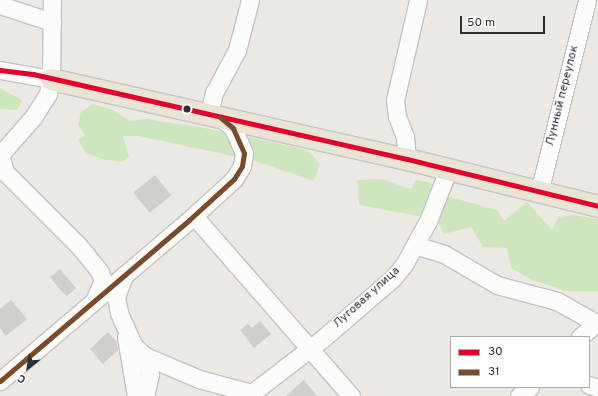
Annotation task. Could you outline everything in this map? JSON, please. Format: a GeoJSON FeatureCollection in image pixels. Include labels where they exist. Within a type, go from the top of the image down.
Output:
{"type":"FeatureCollection","features":[{"type":"Feature","properties":{"kind":"main road"},"geometry":{"type":"LineString","coordinates":[[50,79],[407,159],[539,193],[598,206]]}},
{"type":"Feature","properties":{"kind":"street"},"geometry":{"type":"LineString","coordinates":[[52,0],[50,79],[48,94],[34,116],[1,154],[1,158],[5,172],[79,246],[100,272],[103,281],[101,288],[92,303]]}},
{"type":"Feature","properties":{"kind":"street"},"geometry":{"type":"LineString","coordinates":[[0,381],[125,273],[194,216],[229,183],[242,166],[244,153],[240,140],[233,128],[215,116],[214,93],[237,50],[250,0]]}},
{"type":"Feature","properties":{"kind":"street"},"geometry":{"type":"LineString","coordinates":[[407,159],[405,137],[397,116],[395,100],[418,0]]}},
{"type":"Feature","properties":{"kind":"street","name":"Лунный переулок"},"geometry":{"type":"LineString","coordinates":[[539,193],[587,0]]}},
{"type":"Feature","properties":{"kind":"street"},"geometry":{"type":"LineString","coordinates":[[0,5],[52,22]]}},
{"type":"Feature","properties":{"kind":"street"},"geometry":{"type":"LineString","coordinates":[[0,70],[50,79]]}},
{"type":"Feature","properties":{"kind":"street","name":"Луговая улица"},"geometry":{"type":"LineString","coordinates":[[249,395],[310,348],[393,278],[415,245],[448,170]]}},
{"type":"Feature","properties":{"kind":"street"},"geometry":{"type":"LineString","coordinates":[[194,216],[351,396]]}},
{"type":"Feature","properties":{"kind":"street"},"geometry":{"type":"LineString","coordinates":[[415,245],[444,254],[497,285],[557,301],[597,323],[581,336]]}},
{"type":"Feature","properties":{"kind":"street"},"geometry":{"type":"LineString","coordinates":[[125,273],[116,297],[125,331],[136,396]]}},
{"type":"Feature","properties":{"kind":"street"},"geometry":{"type":"LineString","coordinates":[[125,331],[133,345],[145,356],[199,379],[249,395]]}},
{"type":"Feature","properties":{"kind":"street"},"geometry":{"type":"LineString","coordinates":[[145,356],[150,375],[145,396]]}},
{"type":"Feature","properties":{"kind":"green space"},"geometry":{"type":"Polygon","coordinates":[[[0,88],[22,100],[17,110],[0,109],[0,88]]]}},
{"type":"Feature","properties":{"kind":"green space"},"geometry":{"type":"Polygon","coordinates":[[[93,104],[111,109],[130,121],[146,119],[200,127],[294,147],[310,152],[320,165],[314,181],[255,161],[139,136],[123,136],[129,157],[122,162],[101,159],[85,152],[78,140],[85,135],[78,125],[81,112],[93,104]]]}},
{"type":"Feature","properties":{"kind":"green space"},"geometry":{"type":"Polygon","coordinates":[[[381,179],[411,189],[415,180],[431,183],[446,196],[497,210],[504,221],[527,202],[552,230],[559,217],[573,215],[598,219],[598,291],[567,291],[532,280],[511,268],[507,248],[483,247],[471,227],[444,234],[432,212],[418,216],[359,205],[357,180],[381,179]]]}},
{"type":"Feature","properties":{"kind":"building"},"geometry":{"type":"Polygon","coordinates":[[[155,175],[171,195],[150,213],[133,193],[155,175]]]}},
{"type":"Feature","properties":{"kind":"building"},"geometry":{"type":"Polygon","coordinates":[[[60,269],[76,288],[66,297],[50,277],[60,269]]]}},
{"type":"Feature","properties":{"kind":"building"},"geometry":{"type":"Polygon","coordinates":[[[11,300],[27,319],[6,336],[0,328],[0,309],[11,300]]]}},
{"type":"Feature","properties":{"kind":"building"},"geometry":{"type":"Polygon","coordinates":[[[260,321],[271,334],[254,348],[240,330],[248,324],[252,328],[260,321]]]}},
{"type":"Feature","properties":{"kind":"building"},"geometry":{"type":"Polygon","coordinates":[[[108,332],[117,342],[118,350],[103,364],[90,349],[108,332]]]}},
{"type":"Feature","properties":{"kind":"building"},"geometry":{"type":"Polygon","coordinates":[[[304,380],[317,396],[286,396],[304,380]]]}},
{"type":"Feature","properties":{"kind":"transit line","name":"30"},"geometry":{"type":"LineString","coordinates":[[0,70],[33,74],[407,159],[598,206]]}},
{"type":"Feature","properties":{"kind":"transit line","name":"31"},"geometry":{"type":"LineString","coordinates":[[0,381],[189,220],[234,179],[242,166],[244,153],[233,128],[220,117]]}}]}
